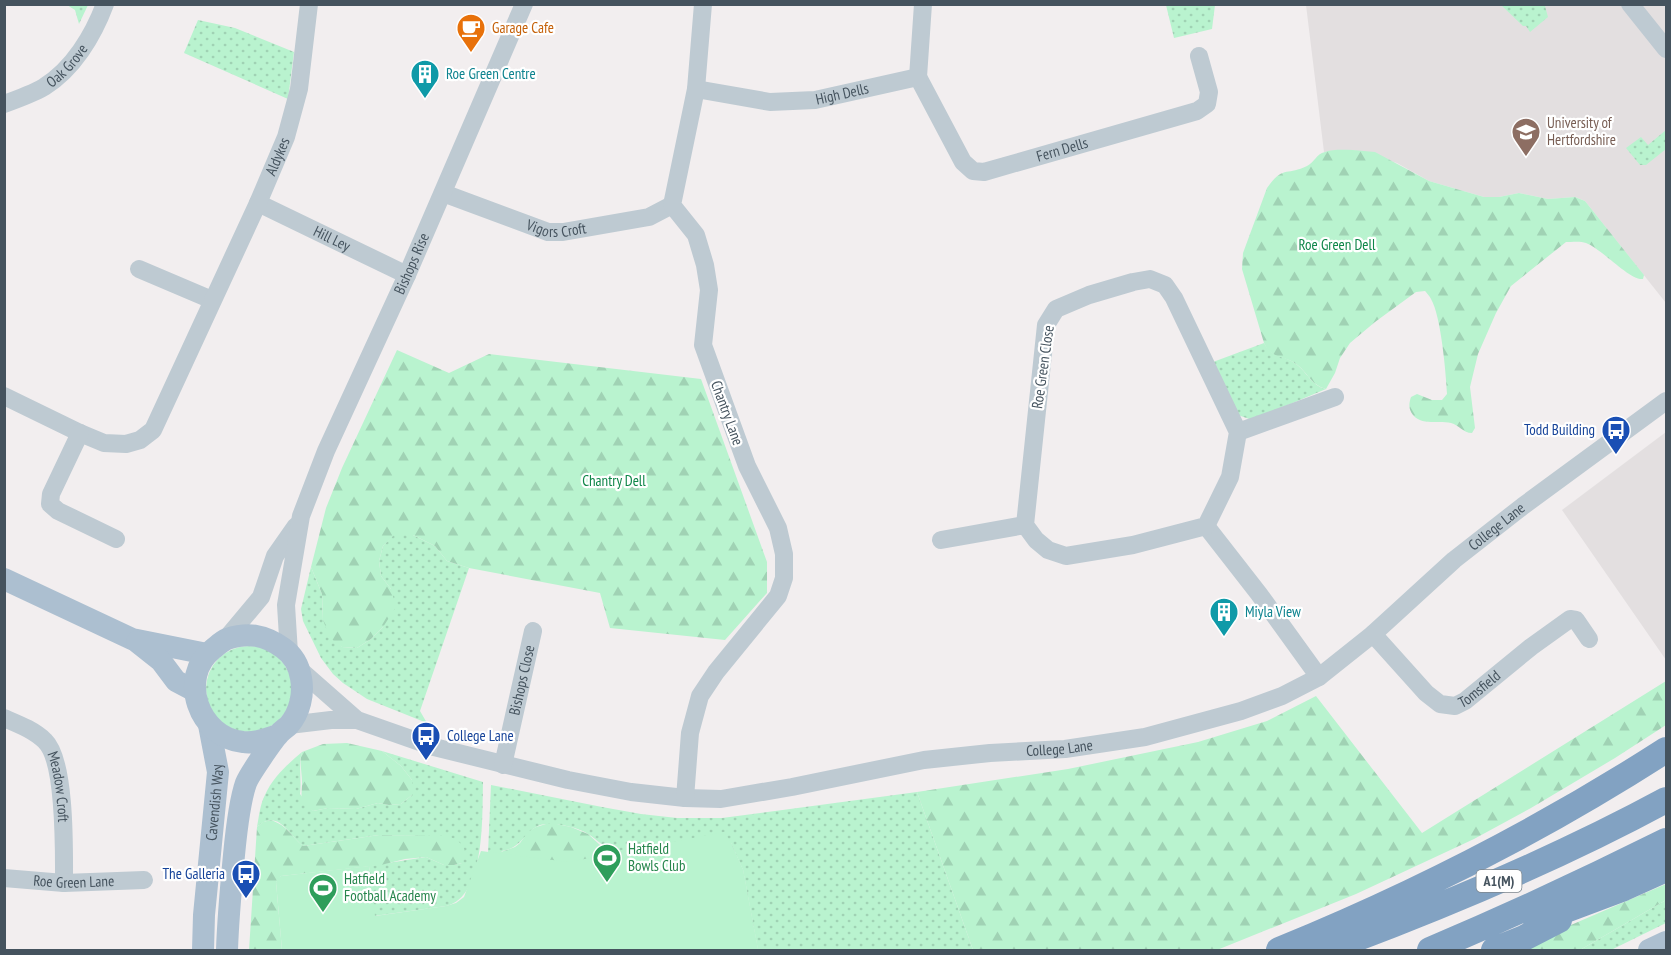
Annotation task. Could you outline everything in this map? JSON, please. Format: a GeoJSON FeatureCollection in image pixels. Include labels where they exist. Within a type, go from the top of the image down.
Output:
{"type":"FeatureCollection","features":[{"type":"Feature","properties":{"kind":"highway"},"geometry":{"type":"LineString","coordinates":[[1279,951],[1353,920],[1453,873],[1580,803],[1666,750]]}},
{"type":"Feature","properties":{"kind":"highway","name":"A1(M)"},"geometry":{"type":"LineString","coordinates":[[1326,951],[1489,886],[1574,847],[1666,800]]}},
{"type":"Feature","properties":{"kind":"highway","name":"A1(M)"},"geometry":{"type":"LineString","coordinates":[[1430,951],[1590,879],[1666,841]]}},
{"type":"Feature","properties":{"kind":"highway"},"geometry":{"type":"LineString","coordinates":[[1494,951],[1666,869]]}},
{"type":"Feature","properties":{"kind":"highway"},"geometry":{"type":"LineString","coordinates":[[1451,951],[1624,888]]}},
{"type":"Feature","properties":{"kind":"main road"},"geometry":{"type":"LineString","coordinates":[[4,579],[132,639],[161,661],[176,681],[195,691],[197,671],[207,654],[225,640],[248,634],[271,639],[294,661]]}},
{"type":"Feature","properties":{"kind":"main road"},"geometry":{"type":"LineString","coordinates":[[132,639],[207,654]]}},
{"type":"Feature","properties":{"kind":"main road","name":"Cavendish Way"},"geometry":{"type":"LineString","coordinates":[[227,951],[237,825],[246,782],[300,708],[303,688],[294,661]]}},
{"type":"Feature","properties":{"kind":"main road","name":"Cavendish Way"},"geometry":{"type":"LineString","coordinates":[[195,691],[199,710],[209,725],[218,772],[204,915],[203,951]]}},
{"type":"Feature","properties":{"kind":"main road"},"geometry":{"type":"LineString","coordinates":[[209,725],[224,737],[242,742],[260,742],[284,730]]}},
{"type":"Feature","properties":{"kind":"main road"},"geometry":{"type":"LineString","coordinates":[[1648,951],[1666,942]]}},
{"type":"Feature","properties":{"kind":"street","name":"Oak Grove"},"geometry":{"type":"LineString","coordinates":[[4,104],[45,86],[61,73],[86,45],[105,4]]}},
{"type":"Feature","properties":{"kind":"street","name":"Aldykes"},"geometry":{"type":"LineString","coordinates":[[4,396],[80,434],[104,443],[126,444],[140,440],[153,430],[286,137],[299,89],[309,4]]}},
{"type":"Feature","properties":{"kind":"street","name":"Bishops Rise"},"geometry":{"type":"LineString","coordinates":[[225,640],[261,597],[275,556],[298,522],[326,451],[407,275],[524,4]]}},
{"type":"Feature","properties":{"kind":"street"},"geometry":{"type":"LineString","coordinates":[[672,205],[696,89],[702,4]]}},
{"type":"Feature","properties":{"kind":"street"},"geometry":{"type":"LineString","coordinates":[[918,77],[922,4]]}},
{"type":"Feature","properties":{"kind":"street"},"geometry":{"type":"LineString","coordinates":[[1630,4],[1666,49]]}},
{"type":"Feature","properties":{"kind":"street","name":"Fern Dells"},"geometry":{"type":"LineString","coordinates":[[918,77],[963,162],[973,171],[984,172],[1197,111],[1207,104],[1209,92],[1199,56]]}},
{"type":"Feature","properties":{"kind":"street","name":"High Dells"},"geometry":{"type":"LineString","coordinates":[[696,89],[770,102],[815,100],[918,77]]}},
{"type":"Feature","properties":{"kind":"street","name":"Vigors Croft"},"geometry":{"type":"LineString","coordinates":[[443,193],[548,232],[563,232],[649,217],[672,205]]}},
{"type":"Feature","properties":{"kind":"street","name":"Hill Ley"},"geometry":{"type":"LineString","coordinates":[[258,203],[407,275]]}},
{"type":"Feature","properties":{"kind":"street","name":"Chantry Lane"},"geometry":{"type":"LineString","coordinates":[[672,205],[696,235],[705,265],[709,290],[703,345],[747,466],[778,528],[784,554],[784,578],[778,596],[716,672],[700,696],[690,733],[685,798]]}},
{"type":"Feature","properties":{"kind":"street"},"geometry":{"type":"LineString","coordinates":[[139,269],[212,300]]}},
{"type":"Feature","properties":{"kind":"street","name":"Roe Green Close"},"geometry":{"type":"LineString","coordinates":[[1025,525],[1046,325],[1056,309],[1080,298],[1150,279],[1165,285],[1174,298],[1238,432]]}},
{"type":"Feature","properties":{"kind":"street"},"geometry":{"type":"LineString","coordinates":[[941,540],[1025,525],[1036,540],[1048,550],[1066,556],[1132,545],[1206,526],[1230,477],[1238,432],[1335,398]]}},
{"type":"Feature","properties":{"kind":"street","name":"College Lane"},"geometry":{"type":"LineString","coordinates":[[284,730],[331,720],[357,720],[434,747],[503,765],[631,792],[721,799],[924,760],[990,753],[1065,749],[1145,737],[1241,711],[1282,696],[1319,677],[1523,506],[1666,401]]}},
{"type":"Feature","properties":{"kind":"street"},"geometry":{"type":"LineString","coordinates":[[80,434],[51,494],[50,504],[58,511],[116,539]]}},
{"type":"Feature","properties":{"kind":"street","name":"Bishops Rise"},"geometry":{"type":"LineString","coordinates":[[294,661],[286,605],[298,522]]}},
{"type":"Feature","properties":{"kind":"street"},"geometry":{"type":"LineString","coordinates":[[1206,526],[1319,677]]}},
{"type":"Feature","properties":{"kind":"street","name":"Tomsfield"},"geometry":{"type":"LineString","coordinates":[[1373,633],[1426,693],[1440,704],[1455,706],[1465,701],[1531,647],[1570,619],[1576,620],[1589,639]]}},
{"type":"Feature","properties":{"kind":"street","name":"Bishops Close"},"geometry":{"type":"LineString","coordinates":[[503,765],[533,631]]}},
{"type":"Feature","properties":{"kind":"street","name":"College Lane"},"geometry":{"type":"LineString","coordinates":[[294,661],[357,720]]}},
{"type":"Feature","properties":{"kind":"street","name":"Meadow Croft"},"geometry":{"type":"LineString","coordinates":[[4,718],[35,732],[51,748],[57,766],[61,794],[64,883]]}},
{"type":"Feature","properties":{"kind":"street","name":"Roe Green Lane"},"geometry":{"type":"LineString","coordinates":[[4,878],[64,883],[144,880]]}},
{"type":"Feature","properties":{"kind":"shaded area","name":"University of Hertfordshire"},"geometry":{"type":"Polygon","coordinates":[[[1306,5],[1666,5],[1666,303],[1585,201],[1575,197],[1548,199],[1519,193],[1484,197],[1429,181],[1397,163],[1353,150],[1324,152],[1306,5]]]}},
{"type":"Feature","properties":{"kind":"shaded area"},"geometry":{"type":"Polygon","coordinates":[[[1666,432],[1666,660],[1562,510],[1666,432]]]}},
{"type":"Feature","properties":{"kind":"green space"},"geometry":{"type":"Polygon","coordinates":[[[67,5],[88,5],[79,24],[75,10],[67,5]]]}},
{"type":"Feature","properties":{"kind":"green space"},"geometry":{"type":"Polygon","coordinates":[[[1166,5],[1215,5],[1212,29],[1174,38],[1166,5]]]}},
{"type":"Feature","properties":{"kind":"green space"},"geometry":{"type":"Polygon","coordinates":[[[1501,5],[1546,5],[1548,17],[1530,32],[1501,5]]]}},
{"type":"Feature","properties":{"kind":"green space"},"geometry":{"type":"Polygon","coordinates":[[[198,20],[235,28],[294,52],[288,99],[184,53],[198,20]]]}},
{"type":"Feature","properties":{"kind":"green space"},"geometry":{"type":"Polygon","coordinates":[[[1666,130],[1666,149],[1646,165],[1640,165],[1626,148],[1641,137],[1648,145],[1666,130]]]}},
{"type":"Feature","properties":{"kind":"green space","name":"Roe Green Dell"},"geometry":{"type":"Polygon","coordinates":[[[1353,150],[1375,152],[1429,181],[1484,197],[1519,193],[1548,199],[1575,197],[1585,201],[1644,275],[1643,279],[1623,270],[1593,246],[1586,243],[1566,242],[1511,286],[1478,354],[1470,387],[1475,428],[1472,433],[1451,423],[1421,420],[1410,410],[1411,397],[1417,394],[1432,400],[1442,400],[1447,394],[1438,318],[1431,298],[1425,291],[1416,292],[1350,343],[1340,358],[1326,389],[1321,387],[1290,360],[1273,354],[1267,349],[1242,269],[1243,253],[1267,188],[1277,176],[1307,166],[1322,153],[1353,150]]]}},
{"type":"Feature","properties":{"kind":"green space"},"geometry":{"type":"Polygon","coordinates":[[[1264,343],[1271,352],[1296,364],[1313,382],[1326,389],[1252,420],[1238,415],[1213,362],[1264,343]]]}},
{"type":"Feature","properties":{"kind":"green space","name":"Chantry Dell"},"geometry":{"type":"Polygon","coordinates":[[[397,350],[449,373],[489,354],[701,379],[767,562],[767,593],[725,640],[610,628],[600,593],[469,568],[447,561],[435,546],[413,535],[394,535],[383,546],[379,561],[381,576],[391,589],[396,607],[383,627],[371,639],[357,648],[342,647],[330,638],[323,620],[322,594],[311,567],[326,508],[342,468],[397,350]]]}},
{"type":"Feature","properties":{"kind":"green space"},"geometry":{"type":"Polygon","coordinates":[[[394,534],[413,535],[435,546],[447,561],[469,568],[420,711],[427,723],[367,699],[343,683],[321,658],[303,621],[301,609],[311,567],[322,594],[323,620],[342,647],[357,648],[371,639],[383,627],[391,589],[381,576],[379,561],[383,546],[394,534]]]}},
{"type":"Feature","properties":{"kind":"green space"},"geometry":{"type":"Polygon","coordinates":[[[249,646],[273,653],[285,665],[292,689],[285,713],[273,725],[249,732],[225,725],[213,713],[206,689],[213,665],[225,653],[249,646]]]}},
{"type":"Feature","properties":{"kind":"green space"},"geometry":{"type":"Polygon","coordinates":[[[1666,681],[1666,725],[1615,758],[1474,839],[1356,894],[1217,950],[973,950],[917,792],[1068,769],[1198,742],[1267,721],[1316,696],[1422,833],[1666,681]]]}},
{"type":"Feature","properties":{"kind":"green space"},"geometry":{"type":"Polygon","coordinates":[[[347,743],[382,751],[401,766],[412,780],[412,795],[401,804],[378,803],[356,809],[328,808],[313,811],[308,807],[302,795],[302,752],[323,744],[347,743]]]}},
{"type":"Feature","properties":{"kind":"green space"},"geometry":{"type":"Polygon","coordinates":[[[382,751],[483,782],[481,833],[475,872],[469,887],[459,899],[446,906],[374,916],[369,866],[426,857],[444,865],[462,863],[421,836],[379,835],[303,846],[277,821],[264,822],[257,827],[262,802],[268,788],[281,771],[302,752],[300,794],[313,811],[328,808],[356,809],[378,803],[401,804],[412,795],[412,780],[401,766],[382,751]]]}},
{"type":"Feature","properties":{"kind":"green space"},"geometry":{"type":"Polygon","coordinates":[[[491,785],[641,814],[677,818],[722,818],[917,792],[973,950],[758,950],[743,870],[731,843],[616,850],[604,846],[579,829],[548,824],[535,828],[516,846],[502,851],[497,858],[488,853],[491,785]]]}},
{"type":"Feature","properties":{"kind":"green space"},"geometry":{"type":"Polygon","coordinates":[[[271,820],[285,828],[303,846],[379,835],[445,836],[456,839],[463,846],[466,854],[462,863],[454,865],[444,865],[426,857],[381,865],[281,876],[276,882],[282,950],[249,950],[257,827],[271,820]]]}},
{"type":"Feature","properties":{"kind":"green space"},"geometry":{"type":"Polygon","coordinates":[[[546,824],[571,827],[588,834],[600,845],[613,850],[649,850],[731,843],[743,870],[758,950],[497,858],[498,853],[520,843],[528,832],[546,824]]]}},
{"type":"Feature","properties":{"kind":"green space","name":"Hatfield Bowls Club"},"geometry":{"type":"Polygon","coordinates":[[[724,832],[743,870],[758,950],[282,950],[276,882],[281,876],[369,866],[375,916],[456,903],[464,897],[481,851],[569,862],[724,832]]]}},
{"type":"Feature","properties":{"kind":"green space"},"geometry":{"type":"Polygon","coordinates":[[[1666,884],[1666,900],[1580,950],[1513,950],[1666,884]]]}},
{"type":"Feature","properties":{"kind":"green space"},"geometry":{"type":"Polygon","coordinates":[[[1666,900],[1666,923],[1611,950],[1580,950],[1666,900]]]}},
{"type":"Feature","properties":{"kind":"place","name":"Garage Cafe"},"geometry":{"type":"Point","coordinates":[471,54]}},
{"type":"Feature","properties":{"kind":"place","name":"Roe Green Centre"},"geometry":{"type":"Point","coordinates":[425,100]}},
{"type":"Feature","properties":{"kind":"place","name":"University of Hertfordshire"},"geometry":{"type":"Point","coordinates":[1526,158]}},
{"type":"Feature","properties":{"kind":"place","name":"Todd Building"},"geometry":{"type":"Point","coordinates":[1616,456]}},
{"type":"Feature","properties":{"kind":"place","name":"Miyla View"},"geometry":{"type":"Point","coordinates":[1224,638]}},
{"type":"Feature","properties":{"kind":"place","name":"College Lane"},"geometry":{"type":"Point","coordinates":[426,762]}},
{"type":"Feature","properties":{"kind":"place","name":"Hatfield Bowls Club"},"geometry":{"type":"Point","coordinates":[607,884]}},
{"type":"Feature","properties":{"kind":"place","name":"The Galleria"},"geometry":{"type":"Point","coordinates":[246,900]}},
{"type":"Feature","properties":{"kind":"place","name":"Hatfield Football Academy"},"geometry":{"type":"Point","coordinates":[323,914]}}]}
